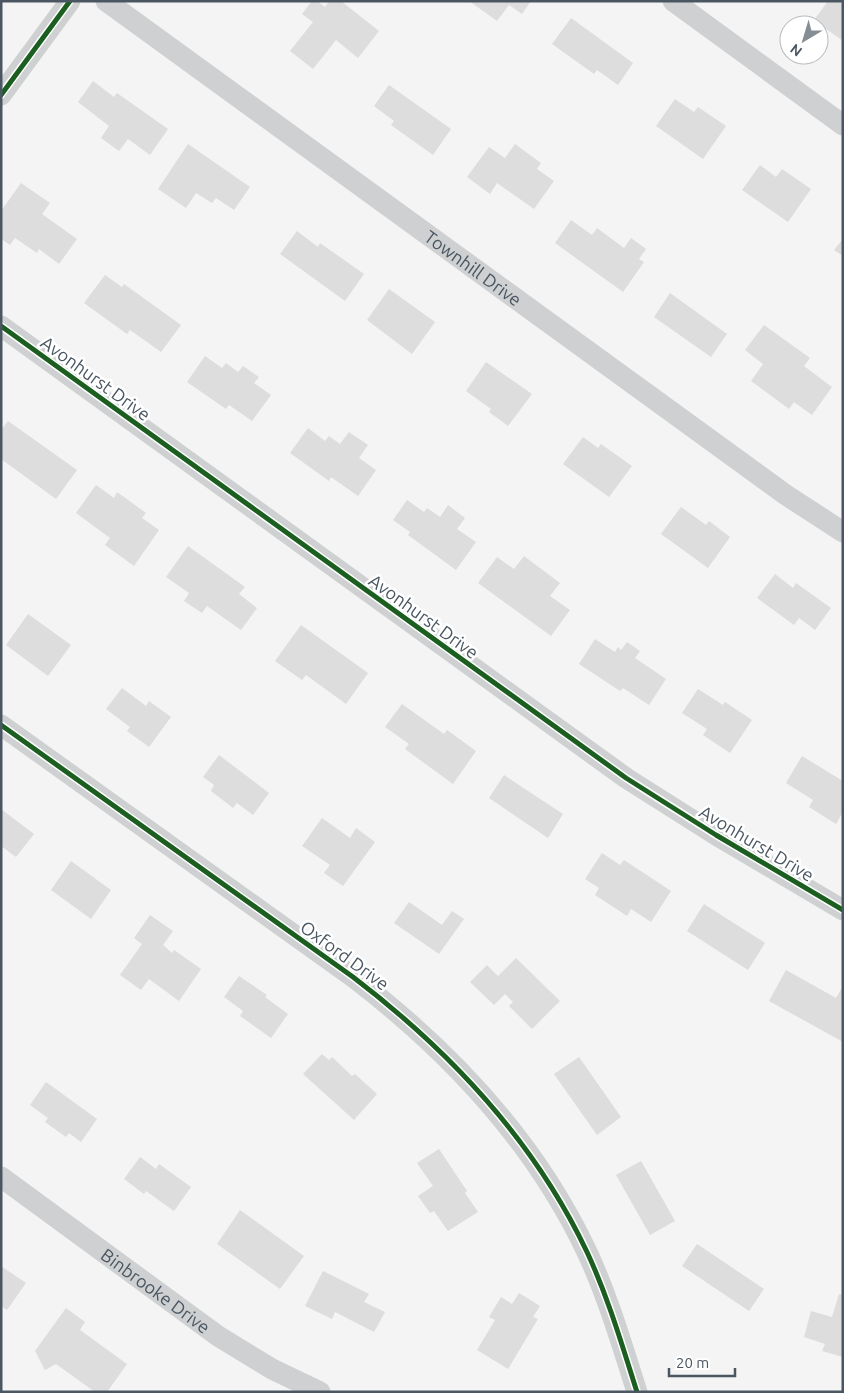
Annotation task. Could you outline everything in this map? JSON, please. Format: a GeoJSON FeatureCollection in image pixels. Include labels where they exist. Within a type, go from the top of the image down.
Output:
{"type":"FeatureCollection","features":[{"type":"Feature","properties":{"kind":"street"},"geometry":{"type":"LineString","coordinates":[[1,95],[70,1]]}},
{"type":"Feature","properties":{"kind":"street","name":"Townhill Drive"},"geometry":{"type":"LineString","coordinates":[[106,1],[708,439],[843,532]]}},
{"type":"Feature","properties":{"kind":"street"},"geometry":{"type":"LineString","coordinates":[[673,1],[843,125]]}},
{"type":"Feature","properties":{"kind":"street","name":"Avonhurst Drive"},"geometry":{"type":"LineString","coordinates":[[1,326],[626,778],[716,835],[843,910]]}},
{"type":"Feature","properties":{"kind":"street","name":"Oxford Drive"},"geometry":{"type":"LineString","coordinates":[[1,725],[391,1006],[456,1066],[492,1104],[532,1157],[575,1228],[611,1310],[637,1392]]}},
{"type":"Feature","properties":{"kind":"street","name":"Binbrooke Drive"},"geometry":{"type":"LineString","coordinates":[[1,1177],[218,1336],[272,1369],[320,1392]]}},
{"type":"Feature","properties":{"kind":"building"},"geometry":{"type":"Polygon","coordinates":[[[312,1],[317,1],[325,7],[329,1],[341,1],[379,31],[358,58],[336,40],[313,69],[290,51],[313,22],[302,14],[312,1]]]}},
{"type":"Feature","properties":{"kind":"building"},"geometry":{"type":"Polygon","coordinates":[[[469,1],[531,1],[522,14],[509,5],[497,21],[469,1]]]}},
{"type":"Feature","properties":{"kind":"building"},"geometry":{"type":"Polygon","coordinates":[[[828,1],[843,1],[843,41],[829,31],[829,15],[818,15],[828,1]]]}},
{"type":"Feature","properties":{"kind":"building"},"geometry":{"type":"Polygon","coordinates":[[[571,18],[633,63],[618,85],[597,70],[594,74],[552,44],[571,18]]]}},
{"type":"Feature","properties":{"kind":"building"},"geometry":{"type":"Polygon","coordinates":[[[93,81],[114,97],[117,93],[168,129],[150,155],[128,139],[119,151],[101,138],[109,126],[78,102],[93,81]]]}},
{"type":"Feature","properties":{"kind":"building"},"geometry":{"type":"Polygon","coordinates":[[[389,85],[451,129],[433,155],[391,125],[394,121],[374,106],[389,85]]]}},
{"type":"Feature","properties":{"kind":"building"},"geometry":{"type":"Polygon","coordinates":[[[675,99],[694,112],[698,107],[726,126],[703,159],[656,126],[675,99]]]}},
{"type":"Feature","properties":{"kind":"building"},"geometry":{"type":"Polygon","coordinates":[[[188,144],[250,187],[234,210],[216,198],[212,203],[196,193],[186,208],[158,189],[188,144]]]}},
{"type":"Feature","properties":{"kind":"building"},"geometry":{"type":"Polygon","coordinates":[[[515,144],[541,163],[537,169],[554,181],[534,209],[497,183],[490,194],[467,177],[489,147],[505,158],[515,144]]]}},
{"type":"Feature","properties":{"kind":"building"},"geometry":{"type":"Polygon","coordinates":[[[760,165],[776,177],[782,169],[811,189],[788,222],[742,190],[760,165]]]}},
{"type":"Feature","properties":{"kind":"building"},"geometry":{"type":"Polygon","coordinates":[[[21,183],[50,203],[42,214],[77,239],[59,264],[39,249],[37,253],[15,238],[10,245],[1,239],[1,211],[21,183]]]}},
{"type":"Feature","properties":{"kind":"building"},"geometry":{"type":"Polygon","coordinates":[[[571,220],[592,235],[597,228],[624,248],[631,238],[646,249],[639,259],[644,262],[623,292],[555,243],[571,220]]]}},
{"type":"Feature","properties":{"kind":"building"},"geometry":{"type":"Polygon","coordinates":[[[297,231],[318,247],[320,243],[364,274],[345,301],[280,254],[297,231]]]}},
{"type":"Feature","properties":{"kind":"building"},"geometry":{"type":"Polygon","coordinates":[[[843,239],[843,256],[834,250],[843,239]]]}},
{"type":"Feature","properties":{"kind":"building"},"geometry":{"type":"Polygon","coordinates":[[[105,275],[122,287],[124,284],[181,325],[161,352],[130,330],[127,334],[84,303],[105,275]]]}},
{"type":"Feature","properties":{"kind":"building"},"geometry":{"type":"Polygon","coordinates":[[[389,289],[435,322],[412,354],[367,320],[389,289]]]}},
{"type":"Feature","properties":{"kind":"building"},"geometry":{"type":"Polygon","coordinates":[[[670,293],[727,334],[711,357],[654,317],[670,293]]]}},
{"type":"Feature","properties":{"kind":"building"},"geometry":{"type":"Polygon","coordinates":[[[764,325],[810,358],[804,366],[832,387],[812,415],[794,402],[789,409],[751,381],[763,364],[745,350],[764,325]]]}},
{"type":"Feature","properties":{"kind":"building"},"geometry":{"type":"Polygon","coordinates":[[[205,356],[222,368],[226,363],[238,372],[243,366],[259,377],[254,383],[271,395],[252,421],[229,405],[226,409],[187,382],[205,356]]]}},
{"type":"Feature","properties":{"kind":"building"},"geometry":{"type":"Polygon","coordinates":[[[486,362],[532,394],[508,426],[489,412],[491,409],[466,391],[486,362]]]}},
{"type":"Feature","properties":{"kind":"building"},"geometry":{"type":"Polygon","coordinates":[[[8,421],[77,470],[56,499],[1,459],[1,430],[8,421]]]}},
{"type":"Feature","properties":{"kind":"building"},"geometry":{"type":"Polygon","coordinates":[[[308,428],[325,441],[329,436],[340,444],[349,432],[368,445],[359,458],[376,470],[358,496],[331,477],[329,481],[290,453],[308,428]]]}},
{"type":"Feature","properties":{"kind":"building"},"geometry":{"type":"Polygon","coordinates":[[[583,437],[598,448],[601,444],[632,466],[609,497],[563,464],[583,437]]]}},
{"type":"Feature","properties":{"kind":"building"},"geometry":{"type":"Polygon","coordinates":[[[96,485],[114,498],[117,492],[146,513],[142,518],[159,530],[134,566],[105,545],[110,538],[76,513],[96,485]]]}},
{"type":"Feature","properties":{"kind":"building"},"geometry":{"type":"Polygon","coordinates":[[[407,500],[424,512],[427,508],[440,517],[448,505],[465,518],[457,529],[476,542],[456,570],[408,535],[410,532],[393,520],[407,500]]]}},
{"type":"Feature","properties":{"kind":"building"},"geometry":{"type":"Polygon","coordinates":[[[681,507],[706,525],[709,521],[730,537],[708,568],[661,534],[681,507]]]}},
{"type":"Feature","properties":{"kind":"building"},"geometry":{"type":"Polygon","coordinates":[[[188,546],[245,587],[239,594],[257,608],[241,630],[207,606],[202,613],[184,601],[189,593],[166,577],[188,546]]]}},
{"type":"Feature","properties":{"kind":"building"},"geometry":{"type":"Polygon","coordinates":[[[524,556],[560,583],[550,596],[570,610],[551,636],[478,583],[497,557],[514,569],[524,556]]]}},
{"type":"Feature","properties":{"kind":"building"},"geometry":{"type":"Polygon","coordinates":[[[775,574],[793,588],[796,583],[831,608],[815,630],[799,618],[794,625],[757,598],[775,574]]]}},
{"type":"Feature","properties":{"kind":"building"},"geometry":{"type":"Polygon","coordinates":[[[28,614],[71,645],[48,676],[6,645],[28,614]]]}},
{"type":"Feature","properties":{"kind":"building"},"geometry":{"type":"Polygon","coordinates":[[[301,625],[368,673],[346,704],[306,675],[302,680],[275,661],[301,625]]]}},
{"type":"Feature","properties":{"kind":"building"},"geometry":{"type":"Polygon","coordinates":[[[595,639],[615,652],[618,647],[621,650],[627,642],[640,651],[635,658],[666,679],[649,705],[623,688],[620,691],[579,664],[595,639]]]}},
{"type":"Feature","properties":{"kind":"building"},"geometry":{"type":"Polygon","coordinates":[[[122,688],[146,706],[149,701],[171,717],[149,747],[127,731],[130,727],[106,709],[122,688]]]}},
{"type":"Feature","properties":{"kind":"building"},"geometry":{"type":"Polygon","coordinates":[[[698,689],[723,705],[725,702],[752,720],[730,753],[703,735],[707,729],[682,713],[698,689]]]}},
{"type":"Feature","properties":{"kind":"building"},"geometry":{"type":"Polygon","coordinates":[[[402,704],[444,734],[447,730],[476,751],[453,784],[405,749],[409,744],[385,727],[402,704]]]}},
{"type":"Feature","properties":{"kind":"building"},"geometry":{"type":"Polygon","coordinates":[[[219,755],[269,793],[253,815],[237,803],[233,808],[211,791],[214,785],[203,777],[219,755]]]}},
{"type":"Feature","properties":{"kind":"building"},"geometry":{"type":"Polygon","coordinates":[[[802,756],[843,781],[843,812],[836,824],[809,807],[813,800],[786,783],[802,756]]]}},
{"type":"Feature","properties":{"kind":"building"},"geometry":{"type":"Polygon","coordinates":[[[504,775],[563,814],[548,838],[489,798],[504,775]]]}},
{"type":"Feature","properties":{"kind":"building"},"geometry":{"type":"Polygon","coordinates":[[[1,809],[34,834],[16,857],[1,846],[1,809]]]}},
{"type":"Feature","properties":{"kind":"building"},"geometry":{"type":"Polygon","coordinates":[[[322,818],[350,838],[356,828],[375,842],[343,886],[324,873],[330,865],[302,846],[322,818]]]}},
{"type":"Feature","properties":{"kind":"building"},"geometry":{"type":"Polygon","coordinates":[[[602,853],[620,865],[624,860],[671,891],[651,922],[631,909],[627,916],[595,895],[599,888],[585,879],[602,853]]]}},
{"type":"Feature","properties":{"kind":"building"},"geometry":{"type":"Polygon","coordinates":[[[71,861],[111,890],[91,919],[51,890],[71,861]]]}},
{"type":"Feature","properties":{"kind":"building"},"geometry":{"type":"Polygon","coordinates":[[[409,902],[442,925],[452,911],[464,919],[439,954],[394,923],[409,902]]]}},
{"type":"Feature","properties":{"kind":"building"},"geometry":{"type":"Polygon","coordinates":[[[704,904],[765,943],[748,970],[687,931],[704,904]]]}},
{"type":"Feature","properties":{"kind":"building"},"geometry":{"type":"Polygon","coordinates":[[[150,915],[173,931],[163,945],[172,953],[174,950],[201,969],[179,1001],[149,979],[141,990],[120,975],[142,944],[134,938],[150,915]]]}},
{"type":"Feature","properties":{"kind":"building"},"geometry":{"type":"Polygon","coordinates":[[[516,958],[560,1001],[532,1029],[509,1006],[513,1002],[505,994],[494,1005],[470,982],[487,965],[498,976],[516,958]]]}},
{"type":"Feature","properties":{"kind":"building"},"geometry":{"type":"Polygon","coordinates":[[[786,970],[836,998],[843,986],[843,1042],[769,1001],[786,970]]]}},
{"type":"Feature","properties":{"kind":"building"},"geometry":{"type":"Polygon","coordinates":[[[239,976],[267,995],[265,997],[288,1014],[271,1038],[240,1016],[243,1011],[224,997],[239,976]]]}},
{"type":"Feature","properties":{"kind":"building"},"geometry":{"type":"Polygon","coordinates":[[[322,1054],[329,1060],[332,1057],[352,1076],[355,1074],[377,1094],[354,1120],[303,1074],[322,1054]]]}},
{"type":"Feature","properties":{"kind":"building"},"geometry":{"type":"Polygon","coordinates":[[[579,1057],[621,1117],[597,1135],[554,1074],[579,1057]]]}},
{"type":"Feature","properties":{"kind":"building"},"geometry":{"type":"Polygon","coordinates":[[[46,1082],[97,1119],[81,1142],[69,1133],[66,1137],[45,1122],[48,1118],[30,1105],[46,1082]]]}},
{"type":"Feature","properties":{"kind":"building"},"geometry":{"type":"Polygon","coordinates":[[[439,1149],[467,1191],[465,1193],[478,1212],[448,1231],[434,1211],[430,1213],[418,1196],[433,1186],[417,1163],[439,1149]]]}},
{"type":"Feature","properties":{"kind":"building"},"geometry":{"type":"Polygon","coordinates":[[[140,1157],[156,1169],[159,1164],[191,1187],[174,1211],[146,1191],[144,1194],[124,1179],[140,1157]]]}},
{"type":"Feature","properties":{"kind":"building"},"geometry":{"type":"Polygon","coordinates":[[[641,1161],[675,1221],[650,1235],[616,1175],[641,1161]]]}},
{"type":"Feature","properties":{"kind":"building"},"geometry":{"type":"Polygon","coordinates":[[[240,1210],[304,1256],[280,1289],[217,1244],[240,1210]]]}},
{"type":"Feature","properties":{"kind":"building"},"geometry":{"type":"Polygon","coordinates":[[[697,1244],[764,1289],[749,1311],[682,1266],[697,1244]]]}},
{"type":"Feature","properties":{"kind":"building"},"geometry":{"type":"Polygon","coordinates":[[[1,1266],[26,1283],[7,1310],[1,1306],[1,1266]]]}},
{"type":"Feature","properties":{"kind":"building"},"geometry":{"type":"Polygon","coordinates":[[[323,1271],[369,1294],[364,1302],[385,1312],[374,1332],[335,1312],[332,1319],[305,1306],[323,1271]]]}},
{"type":"Feature","properties":{"kind":"building"},"geometry":{"type":"Polygon","coordinates":[[[519,1293],[540,1306],[533,1317],[538,1319],[508,1369],[477,1350],[495,1320],[489,1317],[501,1297],[512,1304],[519,1293]]]}},
{"type":"Feature","properties":{"kind":"building"},"geometry":{"type":"Polygon","coordinates":[[[839,1294],[843,1295],[843,1357],[822,1351],[825,1344],[804,1337],[811,1311],[832,1317],[839,1294]]]}},
{"type":"Feature","properties":{"kind":"building"},"geometry":{"type":"Polygon","coordinates":[[[66,1308],[85,1322],[80,1330],[127,1364],[107,1392],[95,1392],[56,1364],[45,1370],[35,1351],[66,1308]]]}},
{"type":"Feature","properties":{"kind":"cycle path"},"geometry":{"type":"LineString","coordinates":[[1,95],[70,1]]}},
{"type":"Feature","properties":{"kind":"cycle path"},"geometry":{"type":"LineString","coordinates":[[1,326],[626,778],[716,835],[843,910]]}},
{"type":"Feature","properties":{"kind":"cycle path"},"geometry":{"type":"LineString","coordinates":[[1,725],[353,977],[389,1005],[456,1067],[515,1135],[542,1172],[566,1211],[602,1286],[637,1392]]}}]}
